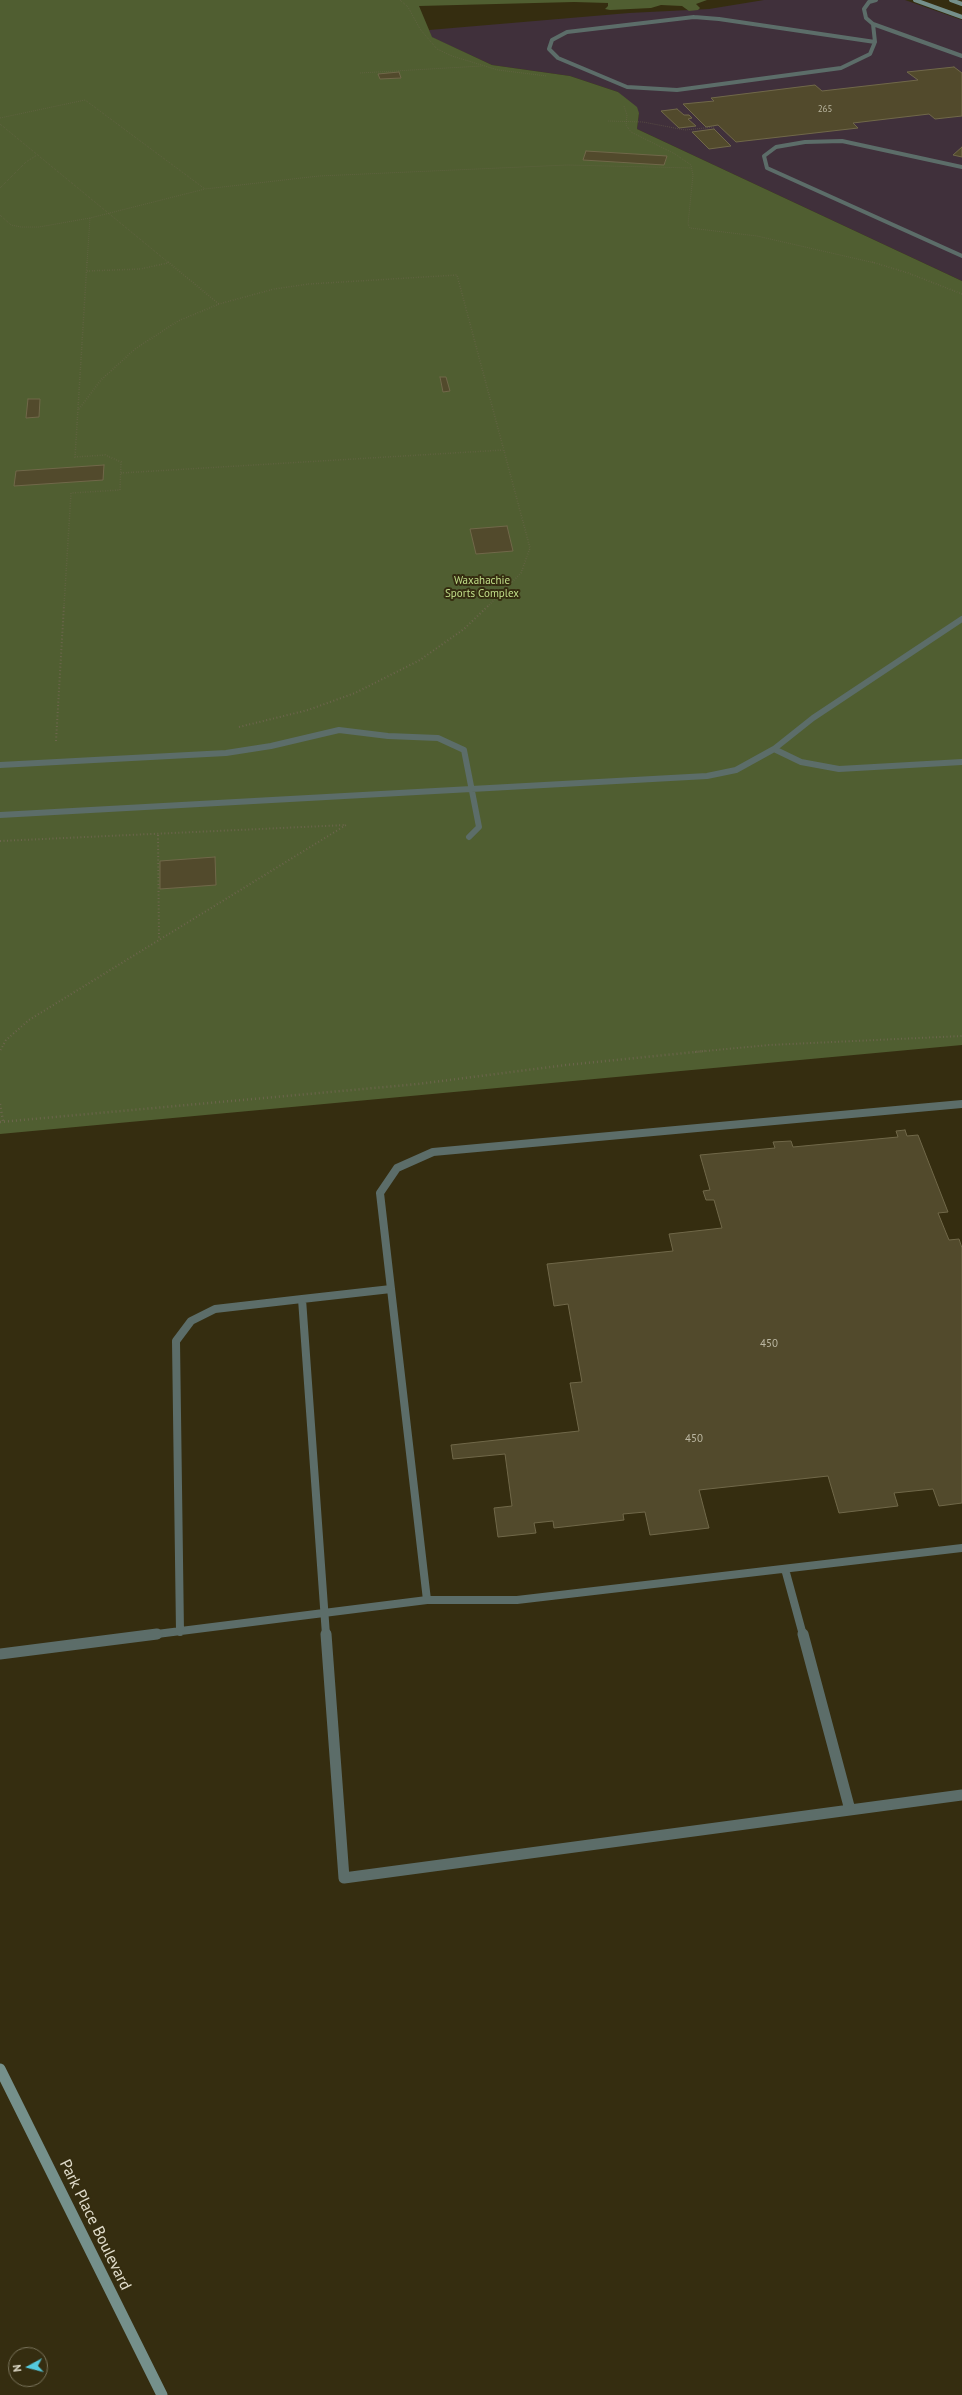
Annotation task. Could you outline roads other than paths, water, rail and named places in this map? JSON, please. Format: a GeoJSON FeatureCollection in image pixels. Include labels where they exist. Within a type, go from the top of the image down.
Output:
{"type":"FeatureCollection","features":[{"type":"Feature","properties":{"kind":"street"},"geometry":{"type":"LineString","coordinates":[[915,0],[962,17]]}},
{"type":"Feature","properties":{"kind":"street"},"geometry":{"type":"LineString","coordinates":[[951,0],[962,4]]}},
{"type":"Feature","properties":{"kind":"street","name":"Park Place Boulevard"},"geometry":{"type":"LineString","coordinates":[[0,2069],[162,2395]]}},
{"type":"Feature","properties":{"kind":"lane"},"geometry":{"type":"LineString","coordinates":[[876,0],[869,2],[864,9],[866,18],[873,24],[962,56]]}},
{"type":"Feature","properties":{"kind":"lane"},"geometry":{"type":"LineString","coordinates":[[873,24],[875,42],[870,54],[841,68],[677,90],[651,90],[627,87],[558,58],[549,49],[552,40],[568,32],[694,17],[719,19],[875,42]]}},
{"type":"Feature","properties":{"kind":"lane"},"geometry":{"type":"LineString","coordinates":[[962,167],[842,141],[805,142],[776,147],[764,156],[767,168],[962,256]]}},
{"type":"Feature","properties":{"kind":"lane"},"geometry":{"type":"LineString","coordinates":[[0,815],[707,776],[736,770],[774,749],[813,718],[962,619]]}},
{"type":"Feature","properties":{"kind":"lane"},"geometry":{"type":"LineString","coordinates":[[0,765],[226,753],[271,746],[339,730],[388,736],[438,738],[464,750],[479,827],[468,837]]}},
{"type":"Feature","properties":{"kind":"lane"},"geometry":{"type":"LineString","coordinates":[[774,749],[801,762],[839,769],[962,762]]}},
{"type":"Feature","properties":{"kind":"lane"},"geometry":{"type":"LineString","coordinates":[[427,1600],[380,1193],[397,1168],[432,1152],[962,1104]]}},
{"type":"Feature","properties":{"kind":"lane"},"geometry":{"type":"LineString","coordinates":[[180,1632],[176,1341],[191,1321],[215,1308],[391,1289]]}},
{"type":"Feature","properties":{"kind":"lane"},"geometry":{"type":"LineString","coordinates":[[302,1299],[344,1878],[962,1795]]}},
{"type":"Feature","properties":{"kind":"lane"},"geometry":{"type":"LineString","coordinates":[[0,1654],[427,1600],[517,1600],[962,1548]]}},
{"type":"Feature","properties":{"kind":"lane"},"geometry":{"type":"LineString","coordinates":[[785,1569],[850,1810]]}},
{"type":"Feature","properties":{"kind":"park label","name":"Waxahachie Sports Complex"},"geometry":{"type":"Point","coordinates":[482,587]}}]}
